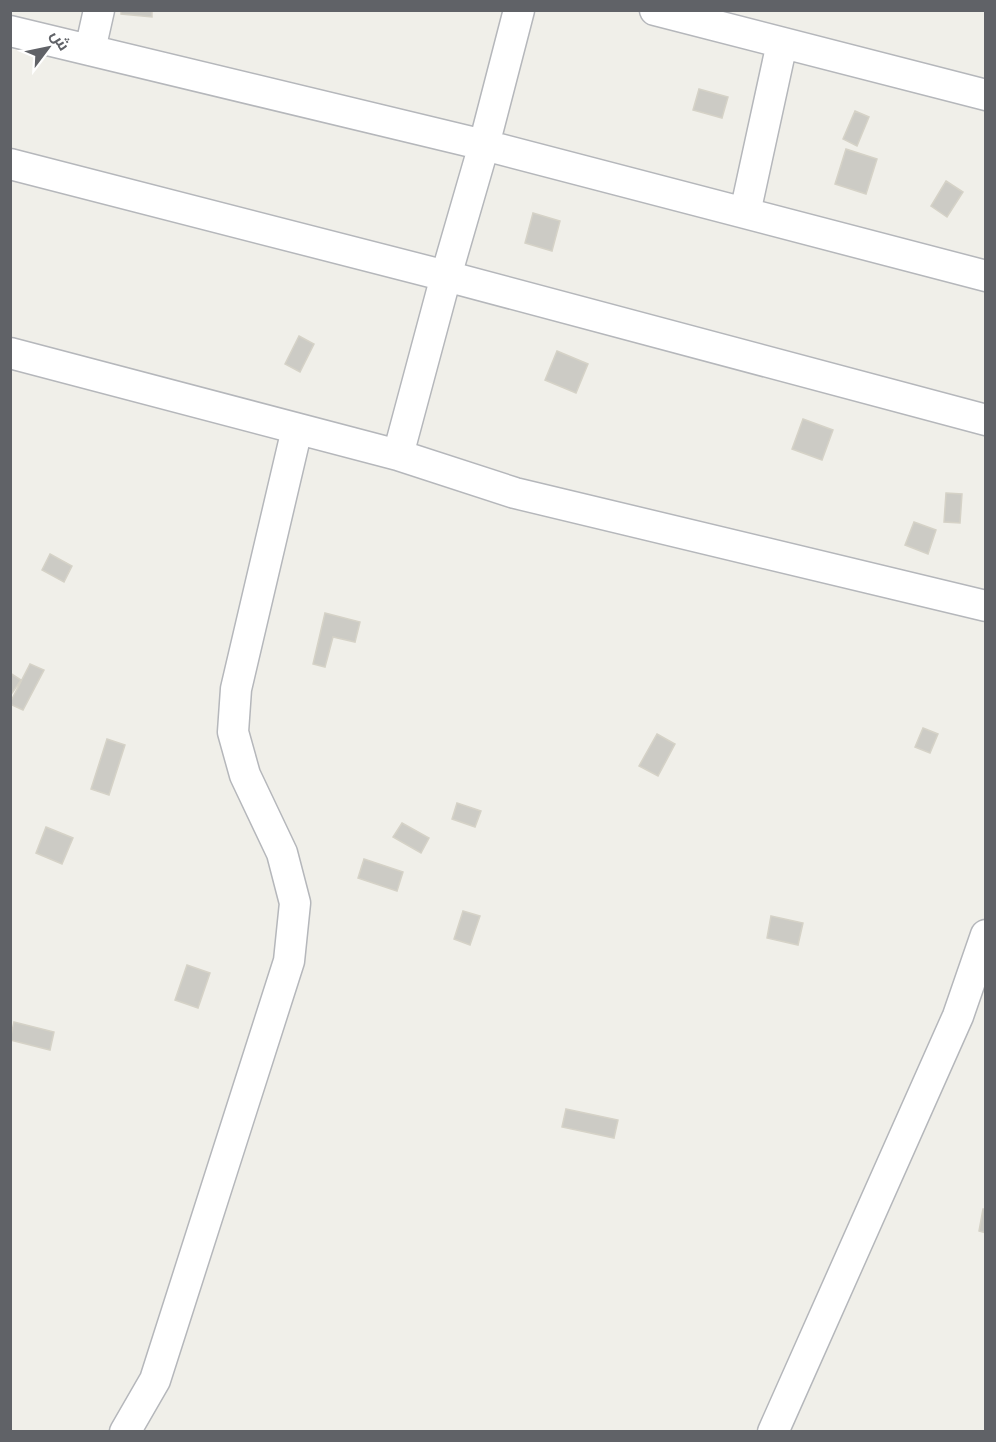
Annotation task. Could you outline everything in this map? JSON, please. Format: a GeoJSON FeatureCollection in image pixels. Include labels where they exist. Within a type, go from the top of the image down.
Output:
{"type":"FeatureCollection","features":[{"type":"Feature","properties":{"kind":"street"},"geometry":{"type":"LineString","coordinates":[[90,50],[99,10]]}},
{"type":"Feature","properties":{"kind":"street"},"geometry":{"type":"LineString","coordinates":[[399,455],[519,10]]}},
{"type":"Feature","properties":{"kind":"street"},"geometry":{"type":"LineString","coordinates":[[655,10],[986,95]]}},
{"type":"Feature","properties":{"kind":"street"},"geometry":{"type":"LineString","coordinates":[[10,30],[484,146],[986,276]]}},
{"type":"Feature","properties":{"kind":"street"},"geometry":{"type":"LineString","coordinates":[[745,213],[783,43]]}},
{"type":"Feature","properties":{"kind":"street"},"geometry":{"type":"LineString","coordinates":[[10,164],[446,276],[986,420]]}},
{"type":"Feature","properties":{"kind":"street"},"geometry":{"type":"LineString","coordinates":[[10,353],[399,455],[515,493],[986,606]]}},
{"type":"Feature","properties":{"kind":"street"},"geometry":{"type":"LineString","coordinates":[[125,1431],[155,1380],[289,961],[295,903],[282,853],[245,775],[233,732],[236,689],[297,429]]}},
{"type":"Feature","properties":{"kind":"street"},"geometry":{"type":"LineString","coordinates":[[773,1431],[958,1016],[986,935]]}},
{"type":"Feature","properties":{"kind":"building"},"geometry":{"type":"Polygon","coordinates":[[[121,10],[152,10],[152,17],[121,14],[121,10]]]}},
{"type":"Feature","properties":{"kind":"building"},"geometry":{"type":"Polygon","coordinates":[[[699,89],[728,97],[722,118],[693,110],[699,89]]]}},
{"type":"Feature","properties":{"kind":"building"},"geometry":{"type":"Polygon","coordinates":[[[855,111],[869,117],[857,146],[843,139],[855,111]]]}},
{"type":"Feature","properties":{"kind":"building"},"geometry":{"type":"Polygon","coordinates":[[[846,149],[877,159],[866,194],[835,184],[846,149]]]}},
{"type":"Feature","properties":{"kind":"building"},"geometry":{"type":"Polygon","coordinates":[[[946,181],[963,192],[947,217],[931,206],[946,181]]]}},
{"type":"Feature","properties":{"kind":"building"},"geometry":{"type":"Polygon","coordinates":[[[533,213],[560,221],[552,251],[525,243],[533,213]]]}},
{"type":"Feature","properties":{"kind":"building"},"geometry":{"type":"Polygon","coordinates":[[[299,336],[314,344],[300,372],[285,364],[299,336]]]}},
{"type":"Feature","properties":{"kind":"building"},"geometry":{"type":"Polygon","coordinates":[[[557,351],[588,364],[576,393],[545,380],[557,351]]]}},
{"type":"Feature","properties":{"kind":"building"},"geometry":{"type":"Polygon","coordinates":[[[803,419],[833,430],[822,460],[792,449],[803,419]]]}},
{"type":"Feature","properties":{"kind":"building"},"geometry":{"type":"Polygon","coordinates":[[[946,493],[962,494],[960,523],[944,522],[946,493]]]}},
{"type":"Feature","properties":{"kind":"building"},"geometry":{"type":"Polygon","coordinates":[[[914,522],[936,530],[928,554],[905,545],[914,522]]]}},
{"type":"Feature","properties":{"kind":"building"},"geometry":{"type":"Polygon","coordinates":[[[50,554],[72,566],[64,582],[42,570],[50,554]]]}},
{"type":"Feature","properties":{"kind":"building"},"geometry":{"type":"Polygon","coordinates":[[[325,613],[360,622],[355,642],[333,637],[325,667],[313,664],[325,613]]]}},
{"type":"Feature","properties":{"kind":"building"},"geometry":{"type":"Polygon","coordinates":[[[30,664],[44,670],[23,710],[10,703],[30,664]]]}},
{"type":"Feature","properties":{"kind":"building"},"geometry":{"type":"Polygon","coordinates":[[[10,673],[21,680],[10,696],[10,673]]]}},
{"type":"Feature","properties":{"kind":"building"},"geometry":{"type":"Polygon","coordinates":[[[923,728],[938,734],[930,753],[915,747],[923,728]]]}},
{"type":"Feature","properties":{"kind":"building"},"geometry":{"type":"Polygon","coordinates":[[[657,734],[675,744],[658,776],[639,766],[657,734]]]}},
{"type":"Feature","properties":{"kind":"building"},"geometry":{"type":"Polygon","coordinates":[[[107,739],[125,745],[109,795],[91,789],[107,739]]]}},
{"type":"Feature","properties":{"kind":"building"},"geometry":{"type":"Polygon","coordinates":[[[457,803],[481,811],[475,827],[452,819],[457,803]]]}},
{"type":"Feature","properties":{"kind":"building"},"geometry":{"type":"Polygon","coordinates":[[[402,823],[429,838],[421,853],[393,837],[402,823]]]}},
{"type":"Feature","properties":{"kind":"building"},"geometry":{"type":"Polygon","coordinates":[[[46,827],[73,838],[62,864],[36,853],[46,827]]]}},
{"type":"Feature","properties":{"kind":"building"},"geometry":{"type":"Polygon","coordinates":[[[364,859],[403,872],[397,891],[358,878],[364,859]]]}},
{"type":"Feature","properties":{"kind":"building"},"geometry":{"type":"Polygon","coordinates":[[[463,911],[480,916],[470,945],[454,939],[463,911]]]}},
{"type":"Feature","properties":{"kind":"building"},"geometry":{"type":"Polygon","coordinates":[[[771,916],[803,923],[798,945],[767,938],[771,916]]]}},
{"type":"Feature","properties":{"kind":"building"},"geometry":{"type":"Polygon","coordinates":[[[187,965],[210,973],[198,1008],[175,1000],[187,965]]]}},
{"type":"Feature","properties":{"kind":"building"},"geometry":{"type":"Polygon","coordinates":[[[14,1022],[54,1032],[50,1050],[10,1040],[14,1022]]]}},
{"type":"Feature","properties":{"kind":"building"},"geometry":{"type":"Polygon","coordinates":[[[566,1109],[618,1120],[614,1138],[562,1127],[566,1109]]]}},
{"type":"Feature","properties":{"kind":"building"},"geometry":{"type":"Polygon","coordinates":[[[983,1209],[986,1209],[986,1233],[979,1231],[983,1209]]]}}]}
